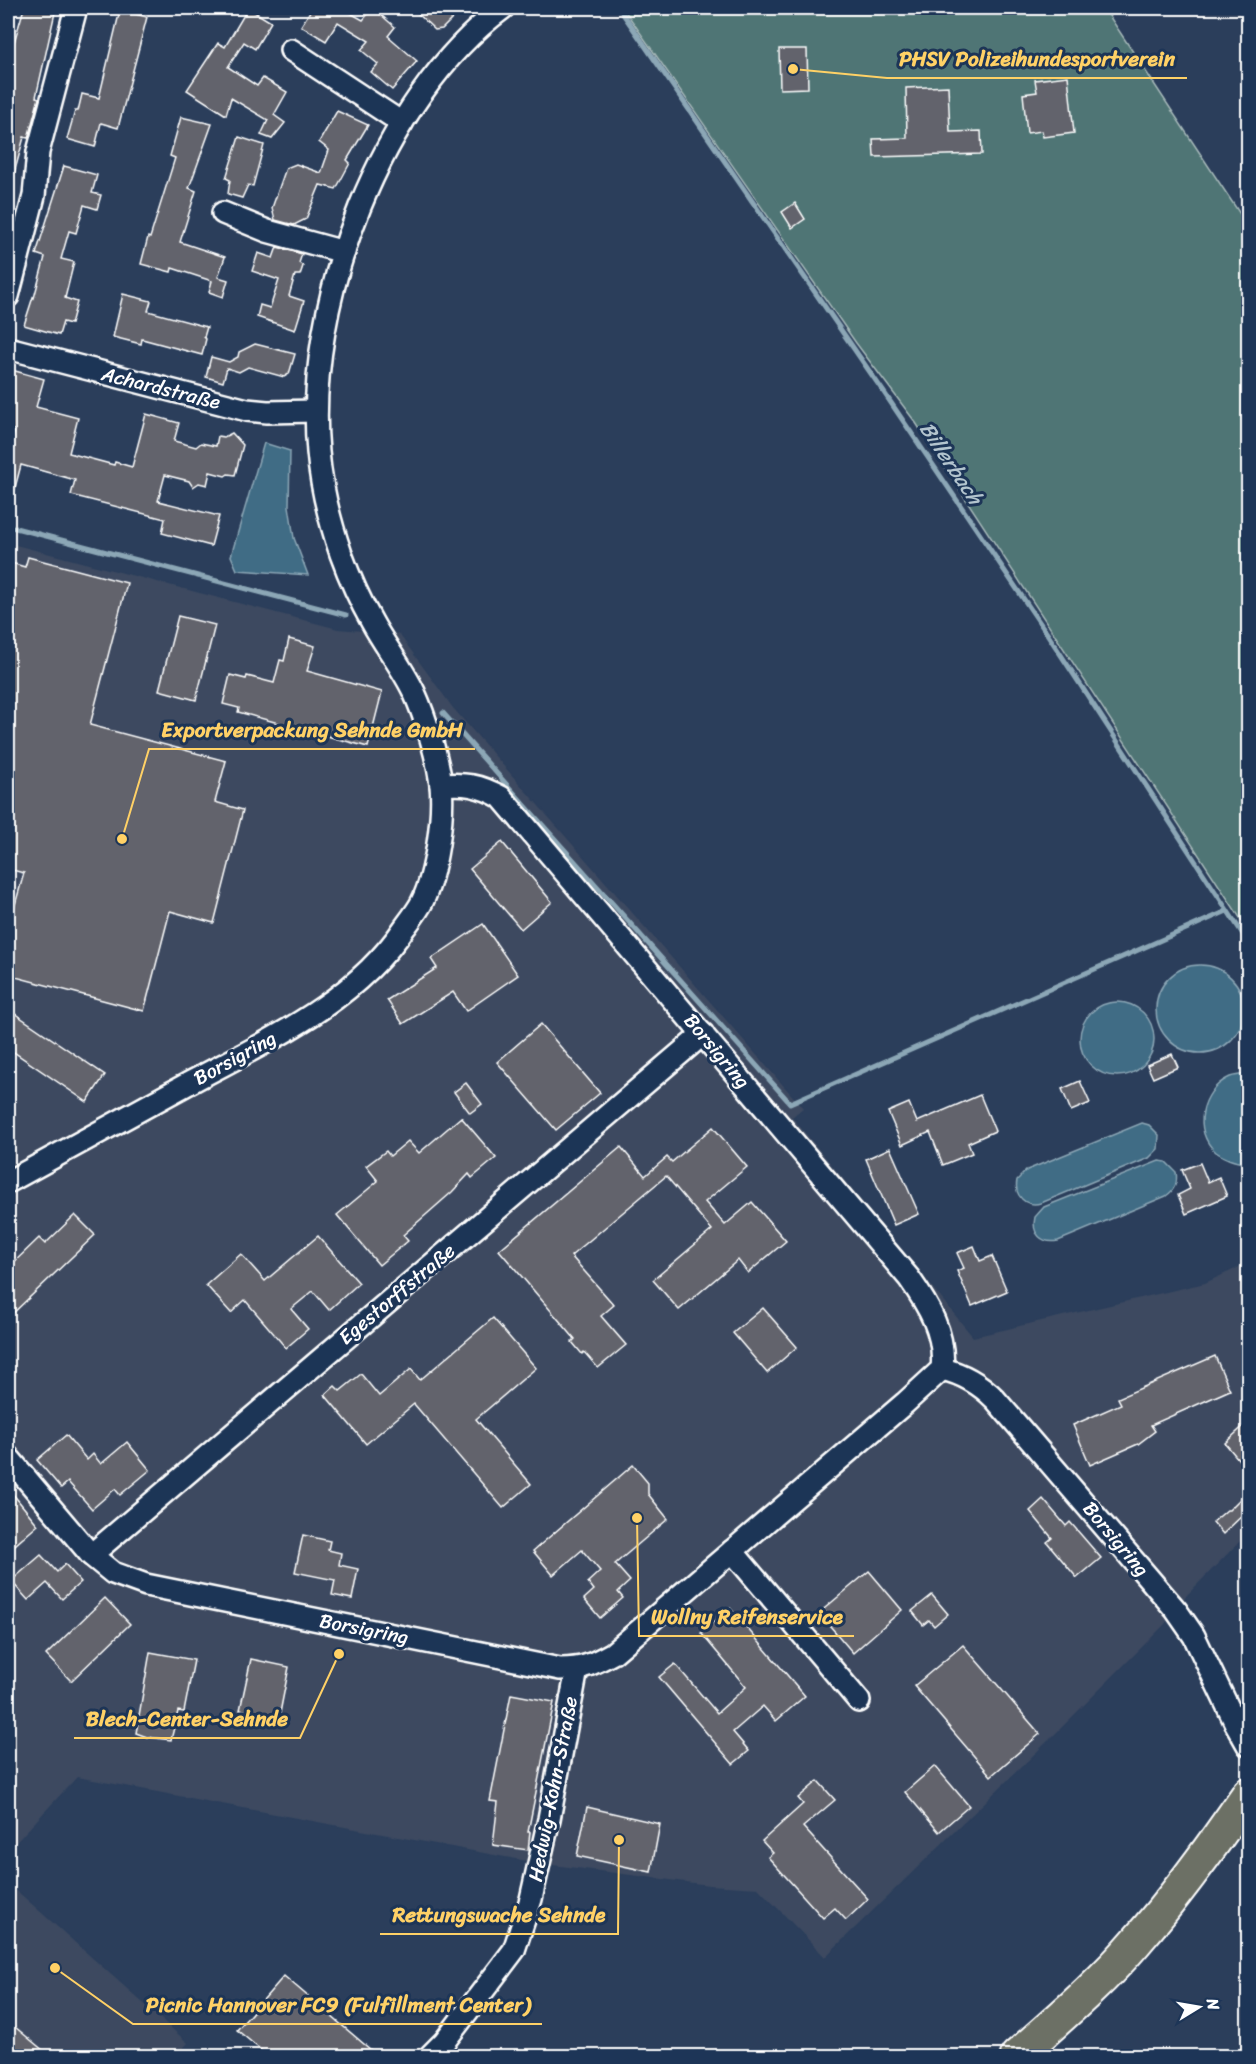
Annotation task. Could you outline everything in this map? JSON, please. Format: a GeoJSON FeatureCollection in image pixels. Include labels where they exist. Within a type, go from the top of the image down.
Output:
{"type":"FeatureCollection","features":[{"type":"Feature","properties":{"kind":"main road"},"geometry":{"type":"LineString","coordinates":[[1017,2056],[1081,1998],[1134,1944],[1184,1882],[1248,1794]]}},
{"type":"Feature","properties":{"kind":"street"},"geometry":{"type":"LineString","coordinates":[[8,296],[34,196],[38,152],[76,8]]}},
{"type":"Feature","properties":{"kind":"street","name":"Borsigring"},"geometry":{"type":"LineString","coordinates":[[8,1182],[309,1018],[370,971],[397,939],[422,902],[434,865],[440,826],[441,785],[429,733],[414,692],[370,620],[341,554],[326,500],[320,465],[316,411],[329,306],[344,252],[378,162],[429,83],[495,10]]}},
{"type":"Feature","properties":{"kind":"street"},"geometry":{"type":"LineString","coordinates":[[291,50],[402,123]]}},
{"type":"Feature","properties":{"kind":"street"},"geometry":{"type":"LineString","coordinates":[[223,213],[267,231],[344,252]]}},
{"type":"Feature","properties":{"kind":"street","name":"Achardstraße"},"geometry":{"type":"LineString","coordinates":[[8,348],[247,410],[316,411]]}},
{"type":"Feature","properties":{"kind":"street","name":"Borsigring"},"geometry":{"type":"LineString","coordinates":[[8,1457],[91,1555],[113,1573],[146,1585],[550,1666],[577,1669],[590,1666],[613,1653],[942,1369],[943,1351],[936,1326],[923,1298],[909,1278],[501,797],[487,789],[463,783],[441,785]]}},
{"type":"Feature","properties":{"kind":"street","name":"Egestorffstraße"},"geometry":{"type":"LineString","coordinates":[[91,1555],[702,1034]]}},
{"type":"Feature","properties":{"kind":"street","name":"Borsigring"},"geometry":{"type":"LineString","coordinates":[[942,1369],[976,1382],[1001,1404],[1176,1610],[1194,1636],[1248,1745]]}},
{"type":"Feature","properties":{"kind":"street"},"geometry":{"type":"LineString","coordinates":[[732,1551],[859,1701]]}},
{"type":"Feature","properties":{"kind":"street","name":"Hedwig-Kohn-Straße"},"geometry":{"type":"LineString","coordinates":[[430,2056],[444,2042],[514,1950],[531,1899],[549,1819],[577,1669]]}},
{"type":"Feature","properties":{"kind":"shaded area"},"geometry":{"type":"Polygon","coordinates":[[[264,443],[290,451],[289,506],[294,538],[308,575],[237,570],[231,556],[264,443]]]}},
{"type":"Feature","properties":{"kind":"shaded area"},"geometry":{"type":"Polygon","coordinates":[[[8,543],[338,629],[399,634],[453,708],[803,1108],[792,1117],[973,1337],[1205,1283],[1248,1263],[1248,1533],[1187,1595],[1164,1625],[825,1957],[758,1888],[709,1885],[537,1863],[77,1777],[8,1851],[8,543]]]}},
{"type":"Feature","properties":{"kind":"shaded area"},"geometry":{"type":"Polygon","coordinates":[[[1200,965],[1217,968],[1231,978],[1241,992],[1244,1009],[1241,1026],[1231,1040],[1217,1050],[1200,1053],[1183,1050],[1169,1040],[1159,1026],[1156,1009],[1159,992],[1169,978],[1183,968],[1200,965]]]}},
{"type":"Feature","properties":{"kind":"shaded area"},"geometry":{"type":"Polygon","coordinates":[[[1117,1002],[1131,1005],[1143,1013],[1151,1025],[1154,1039],[1151,1053],[1143,1065],[1131,1073],[1117,1076],[1103,1073],[1091,1065],[1083,1053],[1080,1039],[1083,1025],[1091,1013],[1103,1005],[1117,1002]]]}},
{"type":"Feature","properties":{"kind":"shaded area"},"geometry":{"type":"Polygon","coordinates":[[[1248,1074],[1248,1163],[1246,1164],[1226,1158],[1216,1152],[1204,1133],[1202,1123],[1203,1112],[1211,1092],[1228,1078],[1248,1074]]]}},
{"type":"Feature","properties":{"kind":"shaded area"},"geometry":{"type":"Polygon","coordinates":[[[1142,1123],[1149,1125],[1159,1135],[1158,1149],[1149,1158],[1041,1203],[1026,1202],[1019,1195],[1017,1180],[1027,1170],[1142,1123]]]}},
{"type":"Feature","properties":{"kind":"shaded area"},"geometry":{"type":"Polygon","coordinates":[[[1159,1161],[1166,1162],[1176,1172],[1175,1186],[1166,1196],[1058,1241],[1047,1241],[1036,1233],[1035,1217],[1044,1207],[1159,1161]]]}},
{"type":"Feature","properties":{"kind":"shaded area"},"geometry":{"type":"Polygon","coordinates":[[[8,1883],[188,2043],[176,2056],[8,2056],[8,1883]]]}},
{"type":"Feature","properties":{"kind":"green space"},"geometry":{"type":"Polygon","coordinates":[[[623,8],[1104,8],[1248,226],[1248,930],[916,423],[856,343],[623,8]]]}},
{"type":"Feature","properties":{"kind":"building"},"geometry":{"type":"Polygon","coordinates":[[[24,8],[56,8],[36,97],[39,98],[28,138],[24,137],[12,181],[8,181],[8,97],[12,79],[8,78],[8,63],[24,8]]]}},
{"type":"Feature","properties":{"kind":"building"},"geometry":{"type":"Polygon","coordinates":[[[248,8],[271,22],[255,49],[244,42],[228,67],[257,86],[263,78],[287,92],[274,115],[285,123],[272,139],[261,135],[268,120],[231,98],[226,115],[187,90],[218,43],[225,47],[248,8]]]}},
{"type":"Feature","properties":{"kind":"building"},"geometry":{"type":"Polygon","coordinates":[[[312,8],[347,8],[345,10],[363,20],[373,8],[395,27],[388,36],[417,61],[392,90],[371,72],[378,64],[361,50],[369,41],[338,22],[326,41],[301,26],[312,8]]]}},
{"type":"Feature","properties":{"kind":"building"},"geometry":{"type":"Polygon","coordinates":[[[412,8],[463,8],[442,29],[435,30],[412,8]]]}},
{"type":"Feature","properties":{"kind":"building"},"geometry":{"type":"Polygon","coordinates":[[[120,10],[147,17],[118,128],[101,123],[95,147],[67,139],[82,94],[99,98],[120,10]]]}},
{"type":"Feature","properties":{"kind":"building"},"geometry":{"type":"Polygon","coordinates":[[[779,49],[807,49],[808,88],[780,89],[779,49]]]}},
{"type":"Feature","properties":{"kind":"building"},"geometry":{"type":"Polygon","coordinates":[[[1068,76],[1074,133],[1043,137],[1042,131],[1027,133],[1023,94],[1037,92],[1035,80],[1068,76]]]}},
{"type":"Feature","properties":{"kind":"building"},"geometry":{"type":"Polygon","coordinates":[[[948,86],[950,132],[981,131],[982,154],[874,157],[873,139],[907,138],[906,88],[948,86]]]}},
{"type":"Feature","properties":{"kind":"building"},"geometry":{"type":"Polygon","coordinates":[[[337,111],[368,125],[347,160],[350,163],[336,189],[320,185],[306,219],[294,225],[275,220],[272,208],[286,168],[296,164],[321,173],[329,150],[319,142],[337,111]]]}},
{"type":"Feature","properties":{"kind":"building"},"geometry":{"type":"Polygon","coordinates":[[[181,117],[212,124],[189,188],[196,191],[180,242],[225,257],[218,277],[228,280],[223,297],[209,292],[212,281],[172,268],[171,272],[141,264],[175,158],[170,156],[181,117]]]}},
{"type":"Feature","properties":{"kind":"building"},"geometry":{"type":"Polygon","coordinates":[[[239,137],[264,145],[253,186],[248,185],[242,198],[228,194],[230,180],[226,178],[239,137]]]}},
{"type":"Feature","properties":{"kind":"building"},"geometry":{"type":"Polygon","coordinates":[[[64,166],[97,175],[92,193],[101,195],[97,209],[84,205],[76,233],[69,231],[61,259],[74,262],[65,298],[77,302],[71,324],[63,322],[59,335],[24,325],[45,257],[36,254],[64,166]]]}},
{"type":"Feature","properties":{"kind":"building"},"geometry":{"type":"Polygon","coordinates":[[[795,203],[805,219],[792,228],[782,212],[795,203]]]}},
{"type":"Feature","properties":{"kind":"building"},"geometry":{"type":"Polygon","coordinates":[[[277,247],[302,254],[299,263],[303,266],[300,275],[295,275],[289,296],[304,301],[295,330],[257,317],[260,305],[270,308],[279,280],[252,271],[258,253],[273,258],[277,247]]]}},
{"type":"Feature","properties":{"kind":"building"},"geometry":{"type":"Polygon","coordinates":[[[123,294],[151,301],[148,311],[207,327],[202,355],[142,339],[141,344],[113,337],[123,294]]]}},
{"type":"Feature","properties":{"kind":"building"},"geometry":{"type":"Polygon","coordinates":[[[255,344],[295,354],[289,374],[284,377],[248,367],[239,372],[227,368],[223,382],[206,377],[211,357],[229,362],[238,357],[239,352],[255,344]]]}},
{"type":"Feature","properties":{"kind":"building"},"geometry":{"type":"Polygon","coordinates":[[[8,369],[44,379],[36,407],[78,418],[69,453],[114,465],[115,462],[132,467],[146,414],[179,423],[174,441],[196,447],[201,443],[216,446],[218,436],[224,437],[232,433],[243,445],[235,475],[225,476],[210,472],[207,485],[199,483],[193,487],[189,481],[165,475],[158,501],[219,516],[211,546],[162,533],[165,519],[71,495],[75,480],[21,465],[12,499],[8,498],[8,457],[15,430],[8,429],[8,369]]]}},
{"type":"Feature","properties":{"kind":"building"},"geometry":{"type":"Polygon","coordinates":[[[28,557],[127,583],[90,725],[226,761],[215,802],[243,810],[214,923],[170,911],[144,1011],[8,975],[8,911],[13,912],[24,873],[8,869],[8,562],[25,567],[28,557]]]}},
{"type":"Feature","properties":{"kind":"building"},"geometry":{"type":"Polygon","coordinates":[[[178,616],[215,625],[196,700],[159,690],[178,616]]]}},
{"type":"Feature","properties":{"kind":"building"},"geometry":{"type":"Polygon","coordinates":[[[289,639],[315,646],[307,671],[382,692],[368,747],[238,712],[239,708],[223,704],[230,675],[246,679],[247,676],[274,683],[280,660],[284,661],[289,639]]]}},
{"type":"Feature","properties":{"kind":"building"},"geometry":{"type":"Polygon","coordinates":[[[502,842],[552,902],[521,929],[470,869],[502,842]]]}},
{"type":"Feature","properties":{"kind":"building"},"geometry":{"type":"Polygon","coordinates":[[[483,924],[518,975],[466,1011],[453,992],[403,1024],[387,1000],[437,968],[431,959],[483,924]]]}},
{"type":"Feature","properties":{"kind":"building"},"geometry":{"type":"Polygon","coordinates":[[[8,1009],[105,1075],[87,1102],[8,1048],[8,1009]]]}},
{"type":"Feature","properties":{"kind":"building"},"geometry":{"type":"Polygon","coordinates":[[[541,1024],[600,1093],[556,1130],[497,1062],[541,1024]]]}},
{"type":"Feature","properties":{"kind":"building"},"geometry":{"type":"Polygon","coordinates":[[[1172,1054],[1178,1067],[1153,1078],[1147,1065],[1172,1054]]]}},
{"type":"Feature","properties":{"kind":"building"},"geometry":{"type":"Polygon","coordinates":[[[1080,1081],[1090,1103],[1071,1111],[1062,1089],[1080,1081]]]}},
{"type":"Feature","properties":{"kind":"building"},"geometry":{"type":"Polygon","coordinates":[[[466,1083],[482,1104],[470,1113],[454,1092],[466,1083]]]}},
{"type":"Feature","properties":{"kind":"building"},"geometry":{"type":"Polygon","coordinates":[[[980,1095],[995,1131],[968,1143],[972,1153],[943,1165],[930,1132],[902,1145],[888,1112],[909,1103],[917,1122],[980,1095]]]}},
{"type":"Feature","properties":{"kind":"building"},"geometry":{"type":"Polygon","coordinates":[[[461,1117],[496,1158],[472,1178],[469,1174],[403,1235],[408,1241],[379,1265],[337,1215],[378,1181],[366,1166],[386,1151],[390,1156],[408,1141],[419,1153],[461,1117]]]}},
{"type":"Feature","properties":{"kind":"building"},"geometry":{"type":"Polygon","coordinates":[[[713,1127],[747,1167],[705,1202],[725,1225],[752,1202],[786,1241],[748,1273],[738,1260],[679,1310],[653,1280],[712,1230],[666,1176],[571,1256],[614,1305],[601,1316],[626,1345],[598,1368],[584,1352],[582,1354],[572,1342],[575,1339],[499,1250],[621,1147],[645,1176],[667,1157],[672,1162],[713,1127]]]}},
{"type":"Feature","properties":{"kind":"building"},"geometry":{"type":"Polygon","coordinates":[[[890,1148],[919,1214],[894,1225],[866,1159],[890,1148]]]}},
{"type":"Feature","properties":{"kind":"building"},"geometry":{"type":"Polygon","coordinates":[[[1200,1163],[1208,1182],[1219,1177],[1227,1196],[1186,1214],[1178,1195],[1190,1189],[1182,1170],[1200,1163]]]}},
{"type":"Feature","properties":{"kind":"building"},"geometry":{"type":"Polygon","coordinates":[[[75,1215],[95,1235],[8,1318],[8,1268],[39,1238],[45,1244],[75,1215]]]}},
{"type":"Feature","properties":{"kind":"building"},"geometry":{"type":"Polygon","coordinates":[[[318,1236],[359,1283],[329,1310],[313,1291],[291,1309],[308,1329],[286,1348],[245,1300],[231,1313],[206,1285],[241,1254],[265,1281],[318,1236]]]}},
{"type":"Feature","properties":{"kind":"building"},"geometry":{"type":"Polygon","coordinates":[[[974,1246],[980,1261],[992,1256],[1007,1291],[972,1306],[957,1271],[964,1268],[957,1253],[974,1246]]]}},
{"type":"Feature","properties":{"kind":"building"},"geometry":{"type":"Polygon","coordinates":[[[763,1308],[797,1347],[767,1373],[733,1333],[763,1308]]]}},
{"type":"Feature","properties":{"kind":"building"},"geometry":{"type":"Polygon","coordinates":[[[493,1318],[536,1368],[476,1419],[531,1484],[503,1508],[414,1404],[366,1444],[325,1395],[335,1386],[340,1391],[361,1374],[379,1396],[411,1369],[420,1380],[493,1318]]]}},
{"type":"Feature","properties":{"kind":"building"},"geometry":{"type":"Polygon","coordinates":[[[1215,1356],[1230,1390],[1151,1425],[1155,1431],[1138,1444],[1090,1465],[1073,1425],[1121,1404],[1118,1398],[1215,1356]]]}},
{"type":"Feature","properties":{"kind":"building"},"geometry":{"type":"Polygon","coordinates":[[[1248,1422],[1248,1471],[1225,1443],[1248,1422]]]}},
{"type":"Feature","properties":{"kind":"building"},"geometry":{"type":"Polygon","coordinates":[[[66,1435],[87,1460],[93,1454],[101,1464],[127,1442],[150,1470],[120,1495],[115,1489],[92,1509],[68,1482],[61,1488],[37,1460],[66,1435]]]}},
{"type":"Feature","properties":{"kind":"building"},"geometry":{"type":"Polygon","coordinates":[[[633,1465],[648,1483],[648,1494],[668,1519],[615,1564],[630,1581],[618,1592],[623,1598],[600,1618],[584,1599],[594,1590],[588,1582],[600,1571],[582,1550],[553,1575],[533,1551],[633,1465]]]}},
{"type":"Feature","properties":{"kind":"building"},"geometry":{"type":"Polygon","coordinates":[[[8,1488],[38,1525],[8,1551],[8,1488]]]}},
{"type":"Feature","properties":{"kind":"building"},"geometry":{"type":"Polygon","coordinates":[[[1248,1491],[1248,1510],[1223,1534],[1213,1522],[1248,1491]]]}},
{"type":"Feature","properties":{"kind":"building"},"geometry":{"type":"Polygon","coordinates":[[[1043,1499],[1066,1526],[1070,1522],[1101,1558],[1077,1578],[1047,1542],[1052,1538],[1030,1511],[1043,1499]]]}},
{"type":"Feature","properties":{"kind":"building"},"geometry":{"type":"Polygon","coordinates":[[[303,1535],[330,1541],[328,1550],[341,1553],[339,1565],[358,1569],[352,1599],[332,1595],[335,1580],[295,1572],[303,1535]]]}},
{"type":"Feature","properties":{"kind":"building"},"geometry":{"type":"Polygon","coordinates":[[[41,1555],[57,1572],[65,1564],[81,1582],[62,1599],[47,1583],[28,1600],[11,1581],[41,1555]]]}},
{"type":"Feature","properties":{"kind":"building"},"geometry":{"type":"Polygon","coordinates":[[[869,1571],[902,1610],[853,1653],[819,1613],[869,1571]]]}},
{"type":"Feature","properties":{"kind":"building"},"geometry":{"type":"Polygon","coordinates":[[[932,1595],[948,1614],[934,1626],[929,1620],[923,1625],[912,1611],[932,1595]]]}},
{"type":"Feature","properties":{"kind":"building"},"geometry":{"type":"Polygon","coordinates":[[[105,1598],[130,1624],[71,1681],[46,1655],[105,1598]]]}},
{"type":"Feature","properties":{"kind":"building"},"geometry":{"type":"Polygon","coordinates":[[[730,1608],[805,1696],[776,1721],[763,1706],[733,1732],[749,1751],[733,1764],[659,1677],[675,1664],[717,1713],[746,1687],[701,1633],[730,1608]]]}},
{"type":"Feature","properties":{"kind":"building"},"geometry":{"type":"Polygon","coordinates":[[[963,1645],[1040,1734],[991,1776],[914,1686],[963,1645]]]}},
{"type":"Feature","properties":{"kind":"building"},"geometry":{"type":"Polygon","coordinates":[[[150,1652],[194,1660],[184,1712],[178,1711],[171,1740],[136,1733],[150,1652]]]}},
{"type":"Feature","properties":{"kind":"building"},"geometry":{"type":"Polygon","coordinates":[[[251,1659],[289,1667],[279,1718],[240,1710],[251,1659]]]}},
{"type":"Feature","properties":{"kind":"building"},"geometry":{"type":"Polygon","coordinates":[[[511,1694],[554,1702],[528,1832],[530,1832],[528,1850],[493,1845],[498,1802],[490,1801],[511,1694]]]}},
{"type":"Feature","properties":{"kind":"building"},"geometry":{"type":"Polygon","coordinates":[[[935,1766],[969,1806],[939,1832],[905,1792],[935,1766]]]}},
{"type":"Feature","properties":{"kind":"building"},"geometry":{"type":"Polygon","coordinates":[[[818,1781],[835,1800],[803,1827],[868,1899],[846,1920],[835,1908],[823,1918],[768,1857],[773,1853],[762,1841],[803,1804],[798,1798],[818,1781]]]}},
{"type":"Feature","properties":{"kind":"building"},"geometry":{"type":"Polygon","coordinates":[[[587,1807],[660,1824],[651,1872],[577,1856],[587,1807]]]}},
{"type":"Feature","properties":{"kind":"building"},"geometry":{"type":"Polygon","coordinates":[[[284,1976],[378,2056],[268,2056],[237,2030],[284,1976]]]}},
{"type":"Feature","properties":{"kind":"building"},"geometry":{"type":"Polygon","coordinates":[[[15,2027],[50,2056],[8,2056],[8,2037],[15,2027]]]}},
{"type":"Feature","properties":{"kind":"waterway","name":"Billerbach"},"geometry":{"type":"LineString","coordinates":[[619,8],[1048,635],[1248,942]]}},
{"type":"Feature","properties":{"kind":"waterway"},"geometry":{"type":"LineString","coordinates":[[8,526],[346,615]]}},
{"type":"Feature","properties":{"kind":"waterway"},"geometry":{"type":"LineString","coordinates":[[443,713],[790,1103],[1227,911]]}},
{"type":"Feature","properties":{"kind":"place","name":"PHSV Polizeihundesportverein"},"geometry":{"type":"Point","coordinates":[793,69]}},
{"type":"Feature","properties":{"kind":"place","name":"Exportverpackung Sehnde GmbH"},"geometry":{"type":"Point","coordinates":[122,839]}},
{"type":"Feature","properties":{"kind":"place","name":"Wollny Reifenservice"},"geometry":{"type":"Point","coordinates":[637,1518]}},
{"type":"Feature","properties":{"kind":"place","name":"Blech-Center-Sehnde"},"geometry":{"type":"Point","coordinates":[339,1654]}},
{"type":"Feature","properties":{"kind":"place","name":"Rettungswache Sehnde"},"geometry":{"type":"Point","coordinates":[619,1840]}},
{"type":"Feature","properties":{"kind":"place","name":"Picnic Hannover FC9 (Fulfillment Center)"},"geometry":{"type":"Point","coordinates":[55,1968]}}]}
